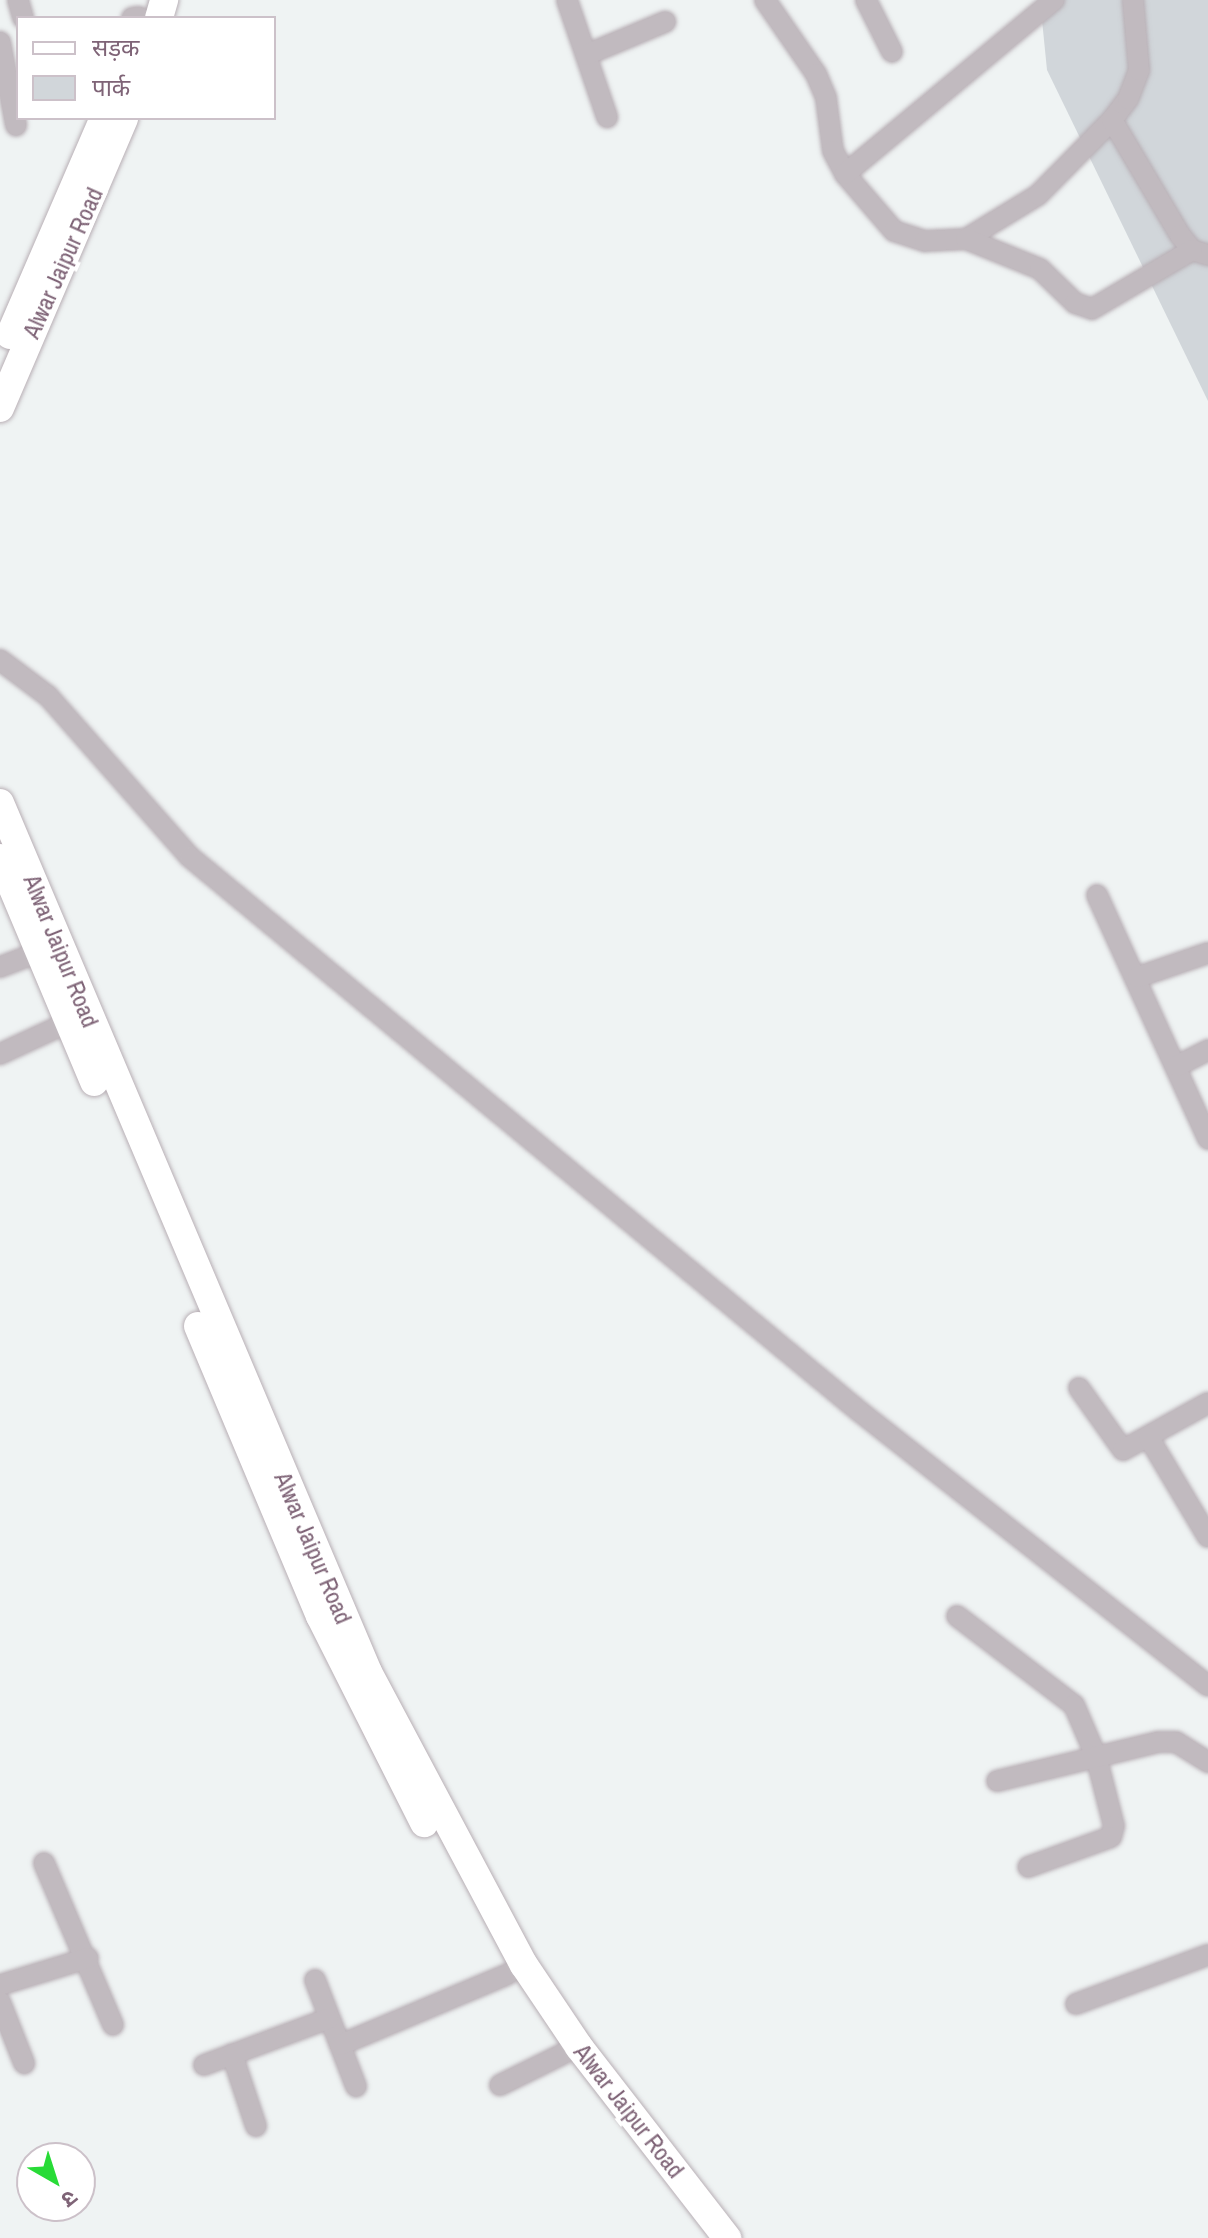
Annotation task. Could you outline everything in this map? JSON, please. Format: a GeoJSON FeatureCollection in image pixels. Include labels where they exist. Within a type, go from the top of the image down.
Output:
{"type":"FeatureCollection","features":[{"type":"Feature","properties":{"kind":"main road"},"geometry":{"type":"LineString","coordinates":[[142,14],[164,0]]}},
{"type":"Feature","properties":{"kind":"main road","name":"Alwar Jaipur Road"},"geometry":{"type":"LineString","coordinates":[[0,358],[103,120]]}},
{"type":"Feature","properties":{"kind":"main road","name":"Alwar Jaipur Road"},"geometry":{"type":"LineString","coordinates":[[0,408],[123,120]]}},
{"type":"Feature","properties":{"kind":"main road","name":"Alwar Jaipur Road"},"geometry":{"type":"LineString","coordinates":[[0,803],[67,992],[337,1607],[428,1791],[556,2015],[727,2238]]}},
{"type":"Feature","properties":{"kind":"main road","name":"Alwar Jaipur Road"},"geometry":{"type":"LineString","coordinates":[[0,858],[39,952],[67,992],[69,1022],[326,1630],[407,1792],[508,1974],[563,2054],[702,2238]]}},
{"type":"Feature","properties":{"kind":"street"},"geometry":{"type":"LineString","coordinates":[[567,0],[607,117]]}},
{"type":"Feature","properties":{"kind":"street"},"geometry":{"type":"LineString","coordinates":[[765,0],[816,74],[826,98],[833,151],[845,174],[894,231],[907,239],[966,239],[1040,269],[1075,303],[1092,309],[1200,253],[1112,120]]}},
{"type":"Feature","properties":{"kind":"street"},"geometry":{"type":"LineString","coordinates":[[866,0],[892,52]]}},
{"type":"Feature","properties":{"kind":"street"},"geometry":{"type":"LineString","coordinates":[[845,174],[1054,0]]}},
{"type":"Feature","properties":{"kind":"street"},"geometry":{"type":"LineString","coordinates":[[966,239],[1038,195],[1112,120],[1128,99],[1139,70],[1133,0]]}},
{"type":"Feature","properties":{"kind":"street"},"geometry":{"type":"LineString","coordinates":[[586,55],[665,22]]}},
{"type":"Feature","properties":{"kind":"street"},"geometry":{"type":"LineString","coordinates":[[0,42],[16,125]]}},
{"type":"Feature","properties":{"kind":"street"},"geometry":{"type":"LineString","coordinates":[[0,660],[48,696],[190,857],[859,1411],[1208,1686]]}},
{"type":"Feature","properties":{"kind":"street"},"geometry":{"type":"LineString","coordinates":[[1097,895],[1138,977],[1208,1139]]}},
{"type":"Feature","properties":{"kind":"street"},"geometry":{"type":"LineString","coordinates":[[0,967],[39,952]]}},
{"type":"Feature","properties":{"kind":"street"},"geometry":{"type":"LineString","coordinates":[[1138,977],[1208,953]]}},
{"type":"Feature","properties":{"kind":"street"},"geometry":{"type":"LineString","coordinates":[[0,1054],[69,1022]]}},
{"type":"Feature","properties":{"kind":"street"},"geometry":{"type":"LineString","coordinates":[[1177,1066],[1208,1050]]}},
{"type":"Feature","properties":{"kind":"street"},"geometry":{"type":"LineString","coordinates":[[1079,1388],[1123,1450],[1208,1403]]}},
{"type":"Feature","properties":{"kind":"street"},"geometry":{"type":"LineString","coordinates":[[1149,1438],[1208,1537]]}},
{"type":"Feature","properties":{"kind":"street"},"geometry":{"type":"LineString","coordinates":[[957,1616],[1074,1705],[1096,1756],[1114,1826],[1111,1837],[1028,1867]]}},
{"type":"Feature","properties":{"kind":"street"},"geometry":{"type":"LineString","coordinates":[[997,1781],[1096,1756],[1176,1742],[1208,1762]]}},
{"type":"Feature","properties":{"kind":"street"},"geometry":{"type":"LineString","coordinates":[[44,1863],[88,1958],[113,2025]]}},
{"type":"Feature","properties":{"kind":"street"},"geometry":{"type":"LineString","coordinates":[[1076,2004],[1208,1955]]}},
{"type":"Feature","properties":{"kind":"street"},"geometry":{"type":"LineString","coordinates":[[0,1985],[88,1958]]}},
{"type":"Feature","properties":{"kind":"street"},"geometry":{"type":"LineString","coordinates":[[340,2045],[508,1974]]}},
{"type":"Feature","properties":{"kind":"street"},"geometry":{"type":"LineString","coordinates":[[315,1980],[356,2086]]}},
{"type":"Feature","properties":{"kind":"street"},"geometry":{"type":"LineString","coordinates":[[0,2002],[24,2063]]}},
{"type":"Feature","properties":{"kind":"street"},"geometry":{"type":"LineString","coordinates":[[204,2065],[328,2019]]}},
{"type":"Feature","properties":{"kind":"street"},"geometry":{"type":"LineString","coordinates":[[232,2054],[256,2126]]}},
{"type":"Feature","properties":{"kind":"street"},"geometry":{"type":"LineString","coordinates":[[500,2085],[563,2054]]}},
{"type":"Feature","properties":{"kind":"green space"},"geometry":{"type":"Polygon","coordinates":[[[1040,0],[1208,0],[1208,401],[1047,70],[1040,0]]]}}]}
